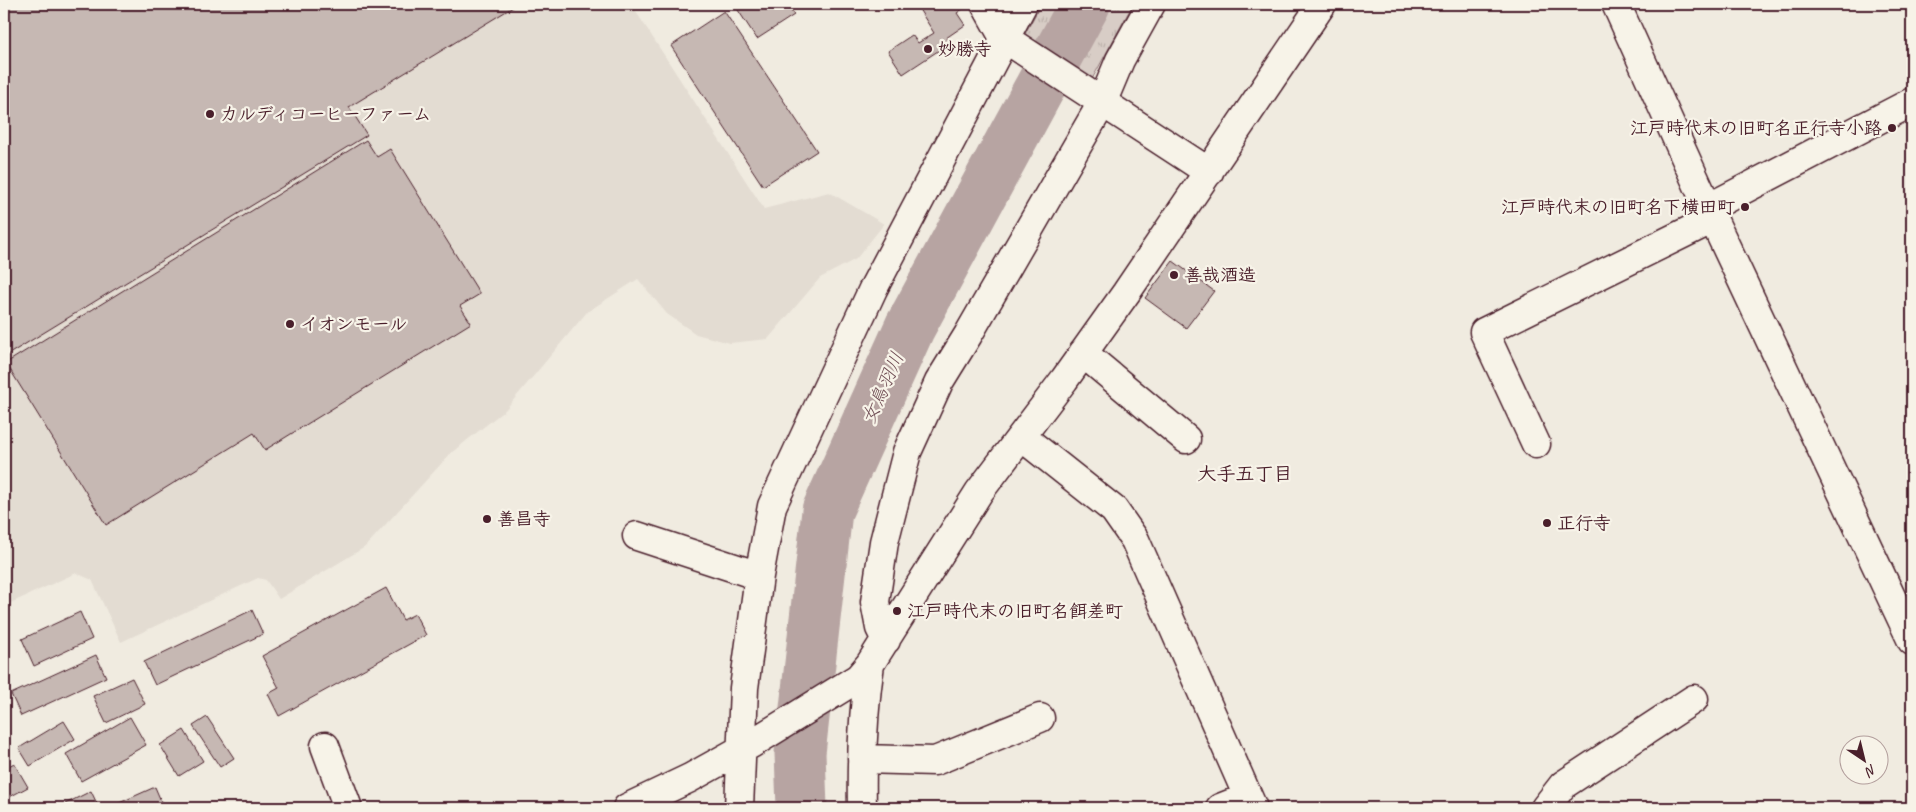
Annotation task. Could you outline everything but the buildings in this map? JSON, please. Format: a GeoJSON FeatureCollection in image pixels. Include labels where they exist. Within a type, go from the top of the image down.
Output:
{"type":"FeatureCollection","features":[{"type":"Feature","properties":{"kind":"street"},"geometry":{"type":"LineString","coordinates":[[985,4],[1010,42],[1209,172]]}},
{"type":"Feature","properties":{"kind":"street"},"geometry":{"type":"LineString","coordinates":[[739,808],[746,747],[744,688],[759,576],[772,506],[873,289],[1010,42],[1023,4]]}},
{"type":"Feature","properties":{"kind":"street"},"geometry":{"type":"LineString","coordinates":[[886,640],[880,628],[876,602],[884,542],[907,452],[939,382],[968,335],[1096,98],[1120,60],[1151,4]]}},
{"type":"Feature","properties":{"kind":"street"},"geometry":{"type":"LineString","coordinates":[[626,808],[690,778],[746,747],[864,671],[886,640],[980,492],[1083,353],[1209,172],[1322,4]]}},
{"type":"Feature","properties":{"kind":"street"},"geometry":{"type":"LineString","coordinates":[[1616,4],[1710,213],[1912,641]]}},
{"type":"Feature","properties":{"kind":"street"},"geometry":{"type":"LineString","coordinates":[[1536,444],[1484,332],[1710,213],[1912,102]]}},
{"type":"Feature","properties":{"kind":"street"},"geometry":{"type":"LineString","coordinates":[[1083,353],[1186,439]]}},
{"type":"Feature","properties":{"kind":"street"},"geometry":{"type":"LineString","coordinates":[[1022,437],[1114,510],[1135,540],[1251,803],[1220,808]]}},
{"type":"Feature","properties":{"kind":"street"},"geometry":{"type":"LineString","coordinates":[[637,536],[759,576]]}},
{"type":"Feature","properties":{"kind":"street"},"geometry":{"type":"LineString","coordinates":[[862,808],[864,671]]}},
{"type":"Feature","properties":{"kind":"street"},"geometry":{"type":"LineString","coordinates":[[1545,808],[1563,785],[1694,700]]}},
{"type":"Feature","properties":{"kind":"street"},"geometry":{"type":"LineString","coordinates":[[862,759],[935,761],[1040,718]]}},
{"type":"Feature","properties":{"kind":"street"},"geometry":{"type":"LineString","coordinates":[[325,746],[348,808]]}},
{"type":"Feature","properties":{"kind":"shaded area","name":"イオンモール"},"geometry":{"type":"Polygon","coordinates":[[[4,4],[631,4],[764,209],[829,192],[884,224],[856,259],[820,278],[768,339],[730,343],[696,334],[667,314],[638,279],[587,312],[505,410],[451,453],[365,547],[279,599],[266,580],[258,578],[121,642],[92,580],[76,573],[4,606],[4,4]]]}},
{"type":"Feature","properties":{"kind":"green space"},"geometry":{"type":"Polygon","coordinates":[[[1041,4],[1076,4],[1046,57],[1021,41],[1041,4]]]}},
{"type":"Feature","properties":{"kind":"green space"},"geometry":{"type":"Polygon","coordinates":[[[1093,4],[1133,4],[1091,81],[1058,66],[1093,4]]]}},
{"type":"Feature","properties":{"kind":"waterway","name":"女鳥羽川"},"geometry":{"type":"LineString","coordinates":[[802,808],[800,753],[827,511],[910,327],[1085,4]]}},
{"type":"Feature","properties":{"kind":"place","name":"妙勝寺"},"geometry":{"type":"Point","coordinates":[928,49]}},
{"type":"Feature","properties":{"kind":"place","name":"カルディコーヒーファーム"},"geometry":{"type":"Point","coordinates":[210,114]}},
{"type":"Feature","properties":{"kind":"place","name":"江戸時代末の旧町名正行寺小路"},"geometry":{"type":"Point","coordinates":[1892,128]}},
{"type":"Feature","properties":{"kind":"place","name":"江戸時代末の旧町名下横田町"},"geometry":{"type":"Point","coordinates":[1745,207]}},
{"type":"Feature","properties":{"kind":"place","name":"善哉酒造"},"geometry":{"type":"Point","coordinates":[1174,275]}},
{"type":"Feature","properties":{"kind":"place","name":"イオンモール"},"geometry":{"type":"Point","coordinates":[290,324]}},
{"type":"Feature","properties":{"kind":"place","name":"善昌寺"},"geometry":{"type":"Point","coordinates":[487,519]}},
{"type":"Feature","properties":{"kind":"place","name":"正行寺"},"geometry":{"type":"Point","coordinates":[1547,523]}},
{"type":"Feature","properties":{"kind":"place","name":"江戸時代末の旧町名餌差町"},"geometry":{"type":"Point","coordinates":[897,611]}},
{"type":"Feature","properties":{"kind":"district","name":"大手五丁目"},"geometry":{"type":"Point","coordinates":[1245,474]}}]}
